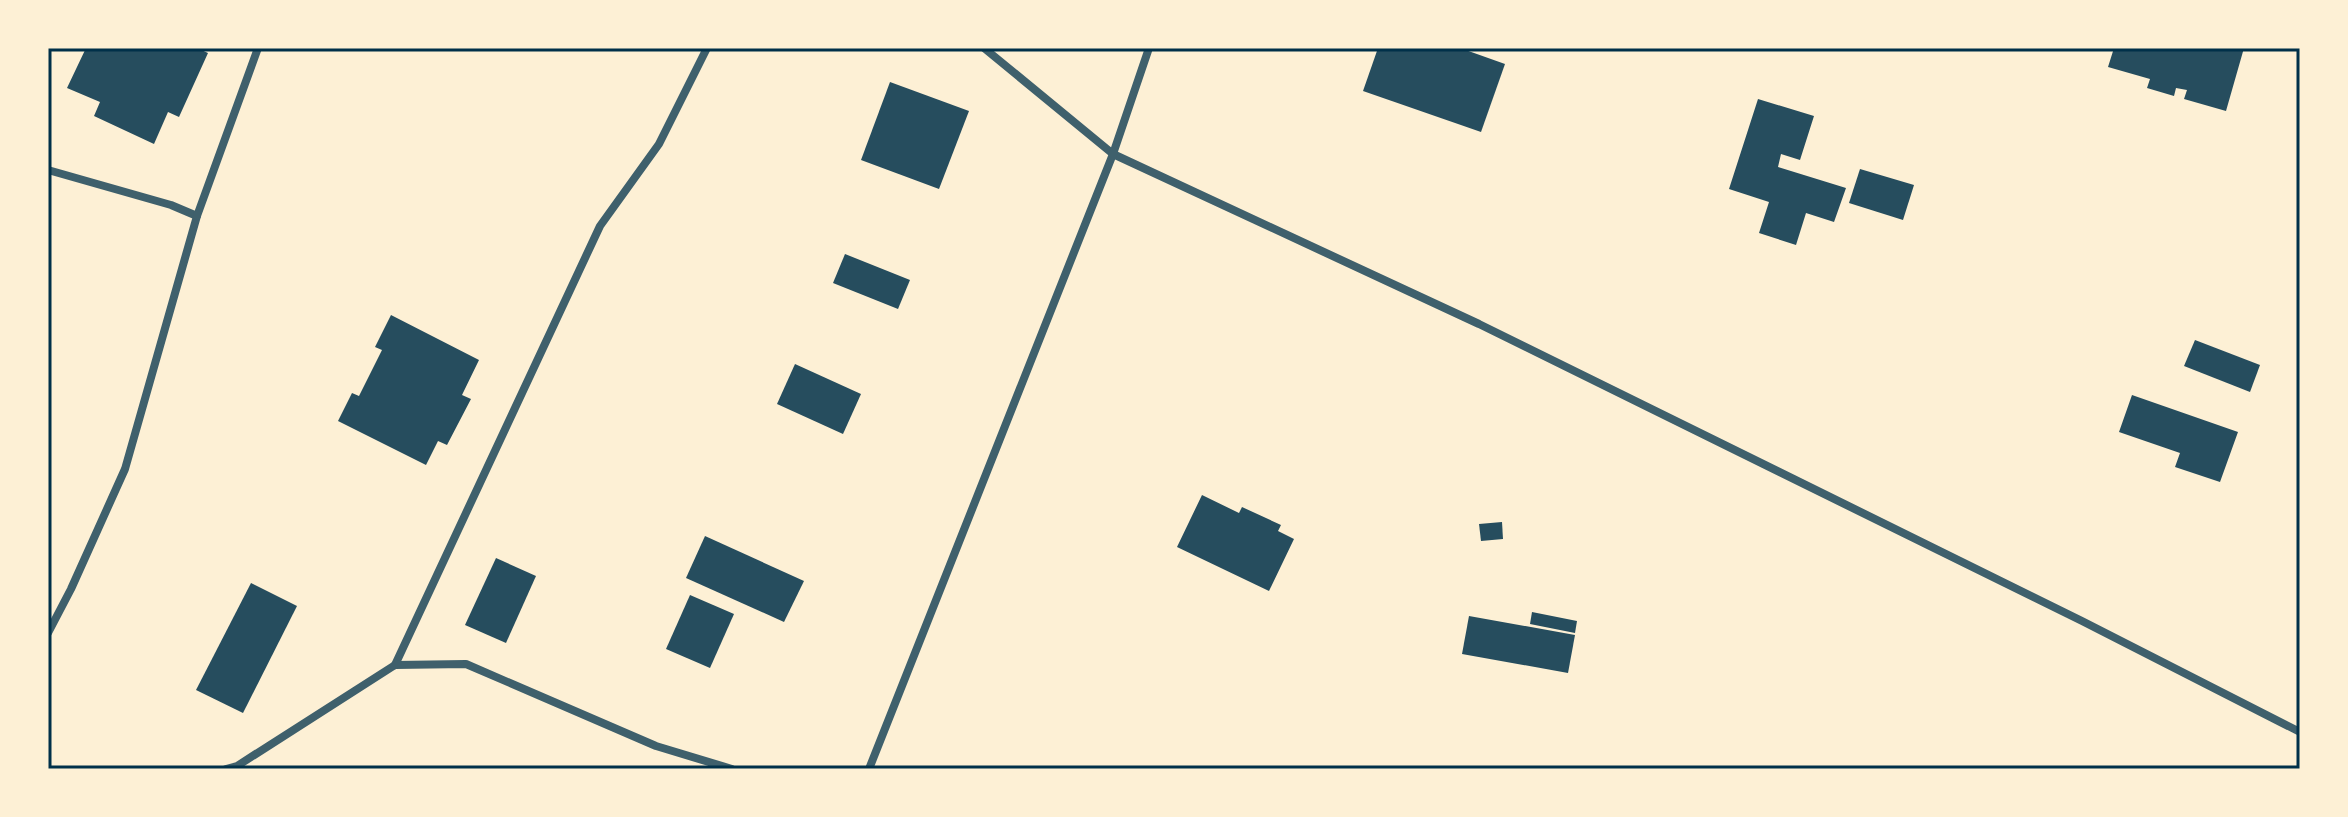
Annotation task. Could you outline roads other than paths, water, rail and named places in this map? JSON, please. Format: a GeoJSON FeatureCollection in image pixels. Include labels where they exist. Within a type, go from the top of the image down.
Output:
{"type":"FeatureCollection","features":[{"type":"Feature","properties":{"kind":"street"},"geometry":{"type":"LineString","coordinates":[[48,633],[125,469],[197,216],[258,48]]}},
{"type":"Feature","properties":{"kind":"street"},"geometry":{"type":"LineString","coordinates":[[395,665],[600,226],[659,144],[707,48]]}},
{"type":"Feature","properties":{"kind":"street"},"geometry":{"type":"LineString","coordinates":[[984,48],[1113,154],[1479,324],[2068,614],[2300,732]]}},
{"type":"Feature","properties":{"kind":"street"},"geometry":{"type":"LineString","coordinates":[[869,769],[1113,154],[1149,48]]}},
{"type":"Feature","properties":{"kind":"street"},"geometry":{"type":"LineString","coordinates":[[48,170],[171,205],[197,216]]}},
{"type":"Feature","properties":{"kind":"street"},"geometry":{"type":"LineString","coordinates":[[226,769],[237,766],[395,665],[466,664],[656,746],[732,769]]}}]}
